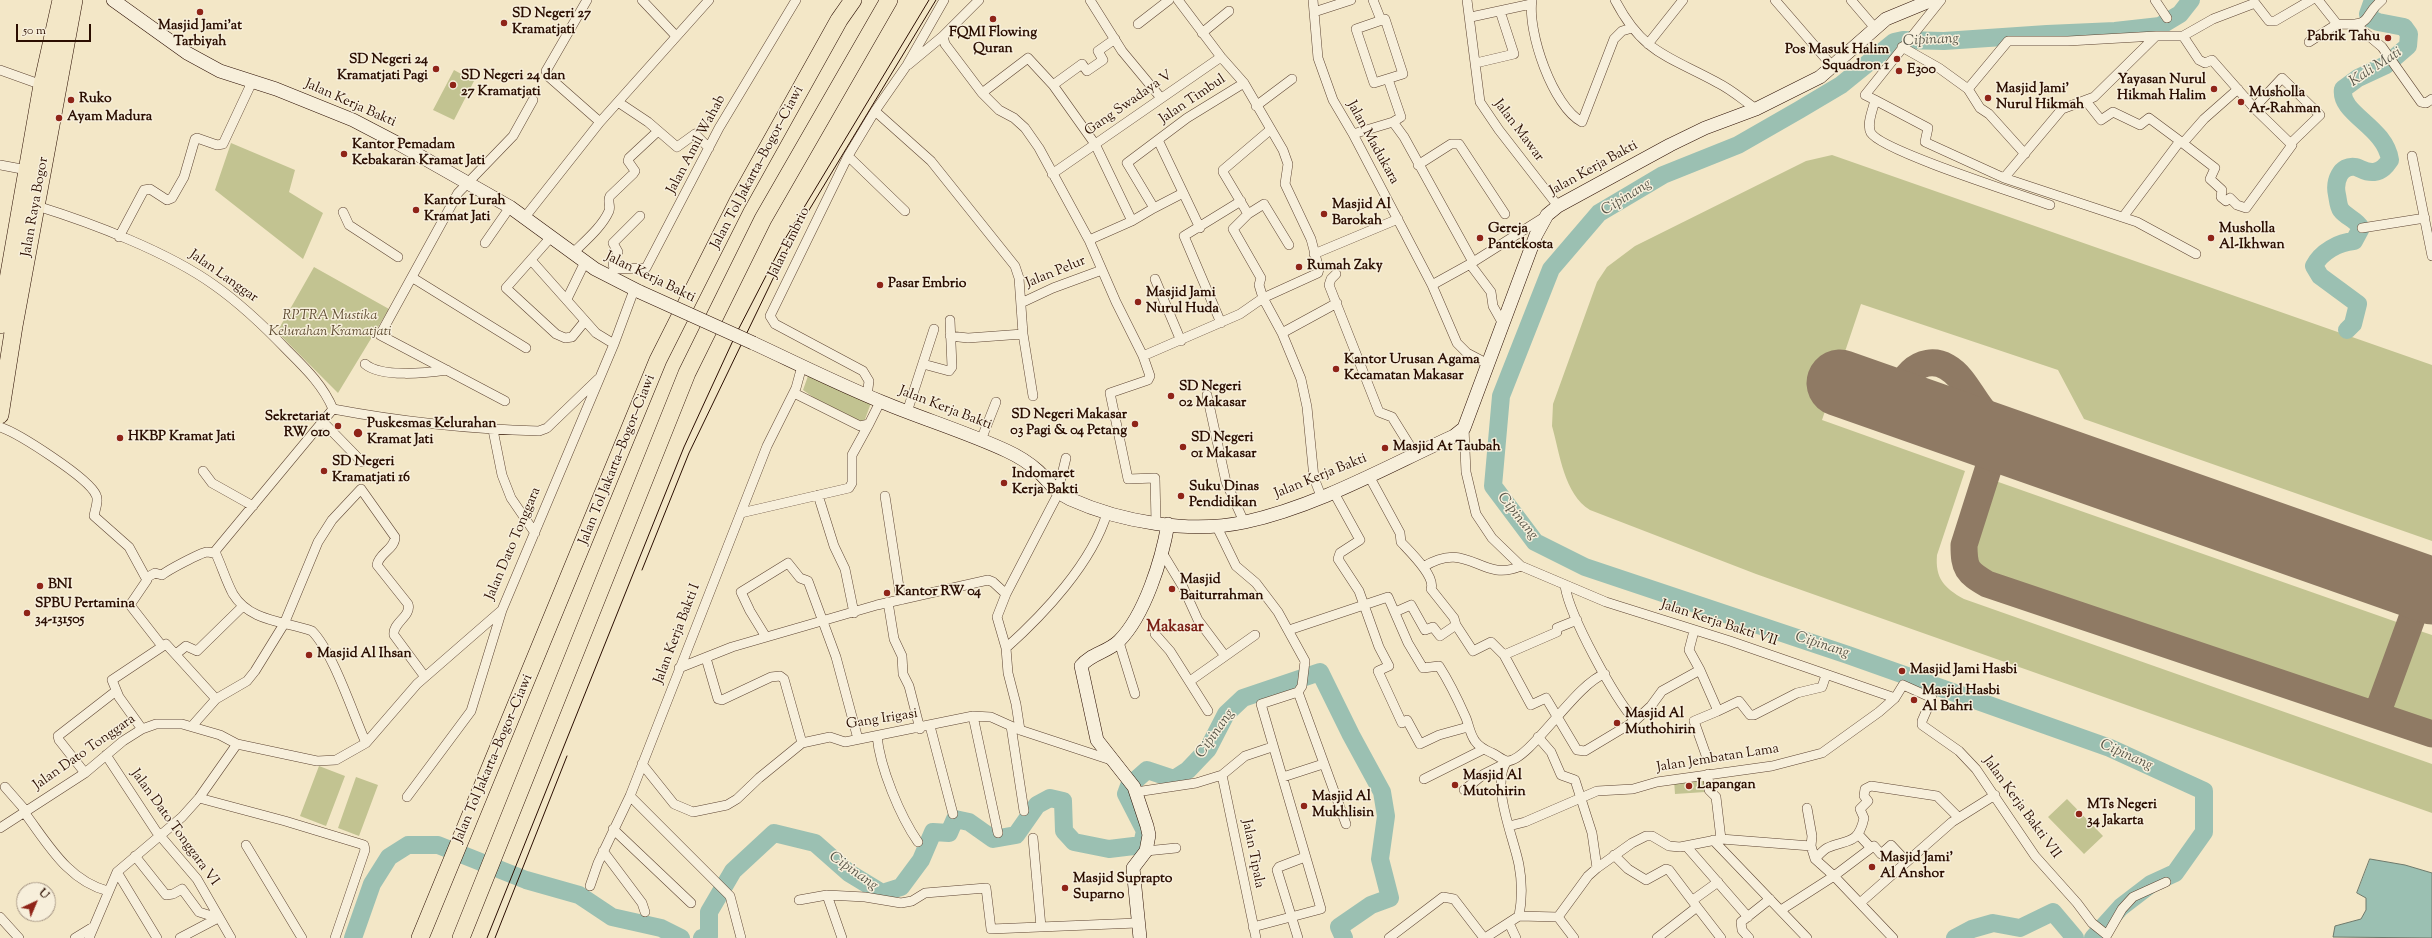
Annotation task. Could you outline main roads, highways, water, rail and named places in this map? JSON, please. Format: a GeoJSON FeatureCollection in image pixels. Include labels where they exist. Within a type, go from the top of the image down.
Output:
{"type":"FeatureCollection","features":[{"type":"Feature","properties":{"kind":"highway","name":"Jalan Raya Bogor"},"geometry":{"type":"LineString","coordinates":[[0,415],[5,354],[4,269],[27,170],[42,85],[61,0]]}},
{"type":"Feature","properties":{"kind":"highway","name":"Jalan Raya Bogor"},"geometry":{"type":"LineString","coordinates":[[5,325],[37,206],[74,0]]}},
{"type":"Feature","properties":{"kind":"highway"},"geometry":{"type":"LineString","coordinates":[[839,20],[843,0]]}},
{"type":"Feature","properties":{"kind":"highway","name":"Jalan Tol Jakarta–Bogor–Ciawi"},"geometry":{"type":"LineString","coordinates":[[420,938],[445,873],[466,826],[658,360],[737,202],[839,20],[853,0]]}},
{"type":"Feature","properties":{"kind":"highway","name":"Jalan Tol Jakarta–Bogor–Ciawi"},"geometry":{"type":"LineString","coordinates":[[461,938],[499,839],[687,373],[763,219],[889,0]]}},
{"type":"Feature","properties":{"kind":"waterway","name":"Cipinang"},"geometry":{"type":"LineString","coordinates":[[2093,938],[2121,907],[2151,884],[2175,873],[2204,832],[2204,791],[2110,748],[1848,655],[1585,567],[1535,542],[1493,486],[1501,396],[1551,269],[1599,213],[1663,175],[1738,145],[1799,110],[1841,85],[1894,42],[1903,40],[1944,41],[2115,31],[2160,26],[2180,14],[2191,0]]}},
{"type":"Feature","properties":{"kind":"waterway","name":"Kali Mati"},"geometry":{"type":"LineString","coordinates":[[2347,330],[2353,324],[2358,304],[2320,276],[2314,266],[2326,252],[2342,243],[2354,241],[2361,228],[2339,207],[2336,190],[2339,175],[2346,168],[2350,167],[2356,167],[2369,172],[2379,171],[2384,168],[2390,160],[2386,148],[2380,138],[2348,106],[2344,98],[2343,89],[2358,78],[2386,65],[2408,46],[2409,34],[2404,27],[2378,22],[2369,18],[2368,14],[2373,0]]}},
{"type":"Feature","properties":{"kind":"waterway","name":"Cipinang"},"geometry":{"type":"LineString","coordinates":[[702,938],[709,936],[709,912],[733,871],[774,833],[815,843],[849,873],[882,893],[901,887],[921,860],[933,832],[949,833],[955,819],[969,822],[993,839],[1016,835],[1037,805],[1050,798],[1063,801],[1064,831],[1074,842],[1109,849],[1142,845],[1145,831],[1126,794],[1129,786],[1147,770],[1174,779],[1188,770],[1208,749],[1226,714],[1243,698],[1320,672],[1351,735],[1382,792],[1386,816],[1380,859],[1390,898],[1371,905],[1339,927],[1344,938]]}},
{"type":"Feature","properties":{"kind":"waterway"},"geometry":{"type":"LineString","coordinates":[[353,938],[372,884],[389,857],[408,845],[438,845],[526,880],[579,895],[612,917],[661,928],[681,938]]}},
{"type":"Feature","properties":{"kind":"waterway","name":"Cipinang"},"geometry":{"type":"LineString","coordinates":[[1955,938],[1972,929],[1993,923],[2020,928],[2053,912],[2075,938]]}},
{"type":"Feature","properties":{"kind":"tram line"},"geometry":{"type":"LineString","coordinates":[[487,938],[684,447],[736,334],[785,239],[929,0]]}},
{"type":"Feature","properties":{"kind":"tram line"},"geometry":{"type":"LineString","coordinates":[[642,570],[689,453],[794,235],[936,0]]}},
{"type":"Feature","properties":{"kind":"tram line"},"geometry":{"type":"LineString","coordinates":[[495,938],[567,756]]}},
{"type":"Feature","properties":{"kind":"place","name":"Masjid Jami'at Tarbiyah"},"geometry":{"type":"Point","coordinates":[200,12]}},
{"type":"Feature","properties":{"kind":"place","name":"FQMI Flowing Quran"},"geometry":{"type":"Point","coordinates":[993,19]}},
{"type":"Feature","properties":{"kind":"place","name":"SD Negeri 27 Kramatjati"},"geometry":{"type":"Point","coordinates":[504,23]}},
{"type":"Feature","properties":{"kind":"place","name":"Pabrik Tahu"},"geometry":{"type":"Point","coordinates":[2388,38]}},
{"type":"Feature","properties":{"kind":"place","name":"Pos Masuk Halim Squadron 1"},"geometry":{"type":"Point","coordinates":[1897,59]}},
{"type":"Feature","properties":{"kind":"place","name":"SD Negeri 24 Kramatjati Pagi"},"geometry":{"type":"Point","coordinates":[436,69]}},
{"type":"Feature","properties":{"kind":"place","name":"E300"},"geometry":{"type":"Point","coordinates":[1899,71]}},
{"type":"Feature","properties":{"kind":"place","name":"SD Negeri 24 dan 27 Kramatjati"},"geometry":{"type":"Point","coordinates":[453,85]}},
{"type":"Feature","properties":{"kind":"place","name":"Yayasan Nurul Hikmah Halim"},"geometry":{"type":"Point","coordinates":[2214,89]}},
{"type":"Feature","properties":{"kind":"place","name":"Masjid Jami' Nurul Hikmah"},"geometry":{"type":"Point","coordinates":[1988,98]}},
{"type":"Feature","properties":{"kind":"place","name":"Ruko"},"geometry":{"type":"Point","coordinates":[71,100]}},
{"type":"Feature","properties":{"kind":"place","name":"Musholla Ar-Rahman"},"geometry":{"type":"Point","coordinates":[2241,102]}},
{"type":"Feature","properties":{"kind":"place","name":"Ayam Madura"},"geometry":{"type":"Point","coordinates":[59,118]}},
{"type":"Feature","properties":{"kind":"place","name":"Kantor Pemadam Kebakaran Kramat Jati"},"geometry":{"type":"Point","coordinates":[344,154]}},
{"type":"Feature","properties":{"kind":"place","name":"Kantor Lurah Kramat Jati"},"geometry":{"type":"Point","coordinates":[416,210]}},
{"type":"Feature","properties":{"kind":"place","name":"Masjid Al Barokah"},"geometry":{"type":"Point","coordinates":[1324,214]}},
{"type":"Feature","properties":{"kind":"place","name":"Gereja Pantekosta"},"geometry":{"type":"Point","coordinates":[1480,238]}},
{"type":"Feature","properties":{"kind":"place","name":"Musholla Al-Ikhwan"},"geometry":{"type":"Point","coordinates":[2211,238]}},
{"type":"Feature","properties":{"kind":"place","name":"Rumah Zaky"},"geometry":{"type":"Point","coordinates":[1299,267]}},
{"type":"Feature","properties":{"kind":"place","name":"Pasar Embrio"},"geometry":{"type":"Point","coordinates":[880,285]}},
{"type":"Feature","properties":{"kind":"place","name":"Masjid Jami Nurul Huda"},"geometry":{"type":"Point","coordinates":[1138,302]}},
{"type":"Feature","properties":{"kind":"place","name":"Kantor Urusan Agama Kecamatan Makasar"},"geometry":{"type":"Point","coordinates":[1336,369]}},
{"type":"Feature","properties":{"kind":"place","name":"SD Negeri 02 Makasar"},"geometry":{"type":"Point","coordinates":[1171,396]}},
{"type":"Feature","properties":{"kind":"place","name":"SD Negeri Makasar 03 Pagi & 04 Petang"},"geometry":{"type":"Point","coordinates":[1135,424]}},
{"type":"Feature","properties":{"kind":"place","name":"Sekretariat RW 010"},"geometry":{"type":"Point","coordinates":[338,426]}},
{"type":"Feature","properties":{"kind":"place","name":"Puskesmas Kelurahan Kramat Jati"},"geometry":{"type":"Point","coordinates":[358,433]}},
{"type":"Feature","properties":{"kind":"place","name":"HKBP Kramat Jati"},"geometry":{"type":"Point","coordinates":[120,438]}},
{"type":"Feature","properties":{"kind":"place","name":"SD Negeri 01 Makasar"},"geometry":{"type":"Point","coordinates":[1183,447]}},
{"type":"Feature","properties":{"kind":"place","name":"Masjid At Taubah"},"geometry":{"type":"Point","coordinates":[1385,448]}},
{"type":"Feature","properties":{"kind":"place","name":"SD Negeri Kramatjati 16"},"geometry":{"type":"Point","coordinates":[324,471]}},
{"type":"Feature","properties":{"kind":"place","name":"Indomaret Kerja Bakti"},"geometry":{"type":"Point","coordinates":[1004,483]}},
{"type":"Feature","properties":{"kind":"place","name":"Suku Dinas Pendidikan"},"geometry":{"type":"Point","coordinates":[1181,496]}},
{"type":"Feature","properties":{"kind":"place","name":"BNI"},"geometry":{"type":"Point","coordinates":[40,586]}},
{"type":"Feature","properties":{"kind":"place","name":"Masjid Baiturrahman"},"geometry":{"type":"Point","coordinates":[1172,589]}},
{"type":"Feature","properties":{"kind":"place","name":"Kantor RW 04"},"geometry":{"type":"Point","coordinates":[887,593]}},
{"type":"Feature","properties":{"kind":"place","name":"SPBU Pertamina 34-131505"},"geometry":{"type":"Point","coordinates":[27,613]}},
{"type":"Feature","properties":{"kind":"place","name":"Masjid Al Ihsan"},"geometry":{"type":"Point","coordinates":[309,655]}},
{"type":"Feature","properties":{"kind":"place","name":"Masjid Jami Hasbi"},"geometry":{"type":"Point","coordinates":[1902,671]}},
{"type":"Feature","properties":{"kind":"place","name":"Masjid Hasbi Al Bahri"},"geometry":{"type":"Point","coordinates":[1914,700]}},
{"type":"Feature","properties":{"kind":"place","name":"Masjid Al Muthohirin"},"geometry":{"type":"Point","coordinates":[1617,723]}},
{"type":"Feature","properties":{"kind":"place","name":"Masjid Al Mutohirin"},"geometry":{"type":"Point","coordinates":[1455,785]}},
{"type":"Feature","properties":{"kind":"place","name":"Lapangan"},"geometry":{"type":"Point","coordinates":[1689,786]}},
{"type":"Feature","properties":{"kind":"place","name":"Masjid Al Mukhlisin"},"geometry":{"type":"Point","coordinates":[1304,806]}},
{"type":"Feature","properties":{"kind":"place","name":"MTs Negeri 34 Jakarta"},"geometry":{"type":"Point","coordinates":[2079,814]}},
{"type":"Feature","properties":{"kind":"place","name":"Masjid Jami' Al Anshor"},"geometry":{"type":"Point","coordinates":[1872,867]}},
{"type":"Feature","properties":{"kind":"place","name":"Masjid Suprapto Suparno"},"geometry":{"type":"Point","coordinates":[1065,888]}},
{"type":"Feature","properties":{"kind":"district","name":"Makasar"},"geometry":{"type":"Point","coordinates":[1175,628]}},
{"type":"Feature","properties":{"kind":"park label","name":"RPTRA Mustika Kelurahan Kramatjati"},"geometry":{"type":"Point","coordinates":[330,326]}}]}
